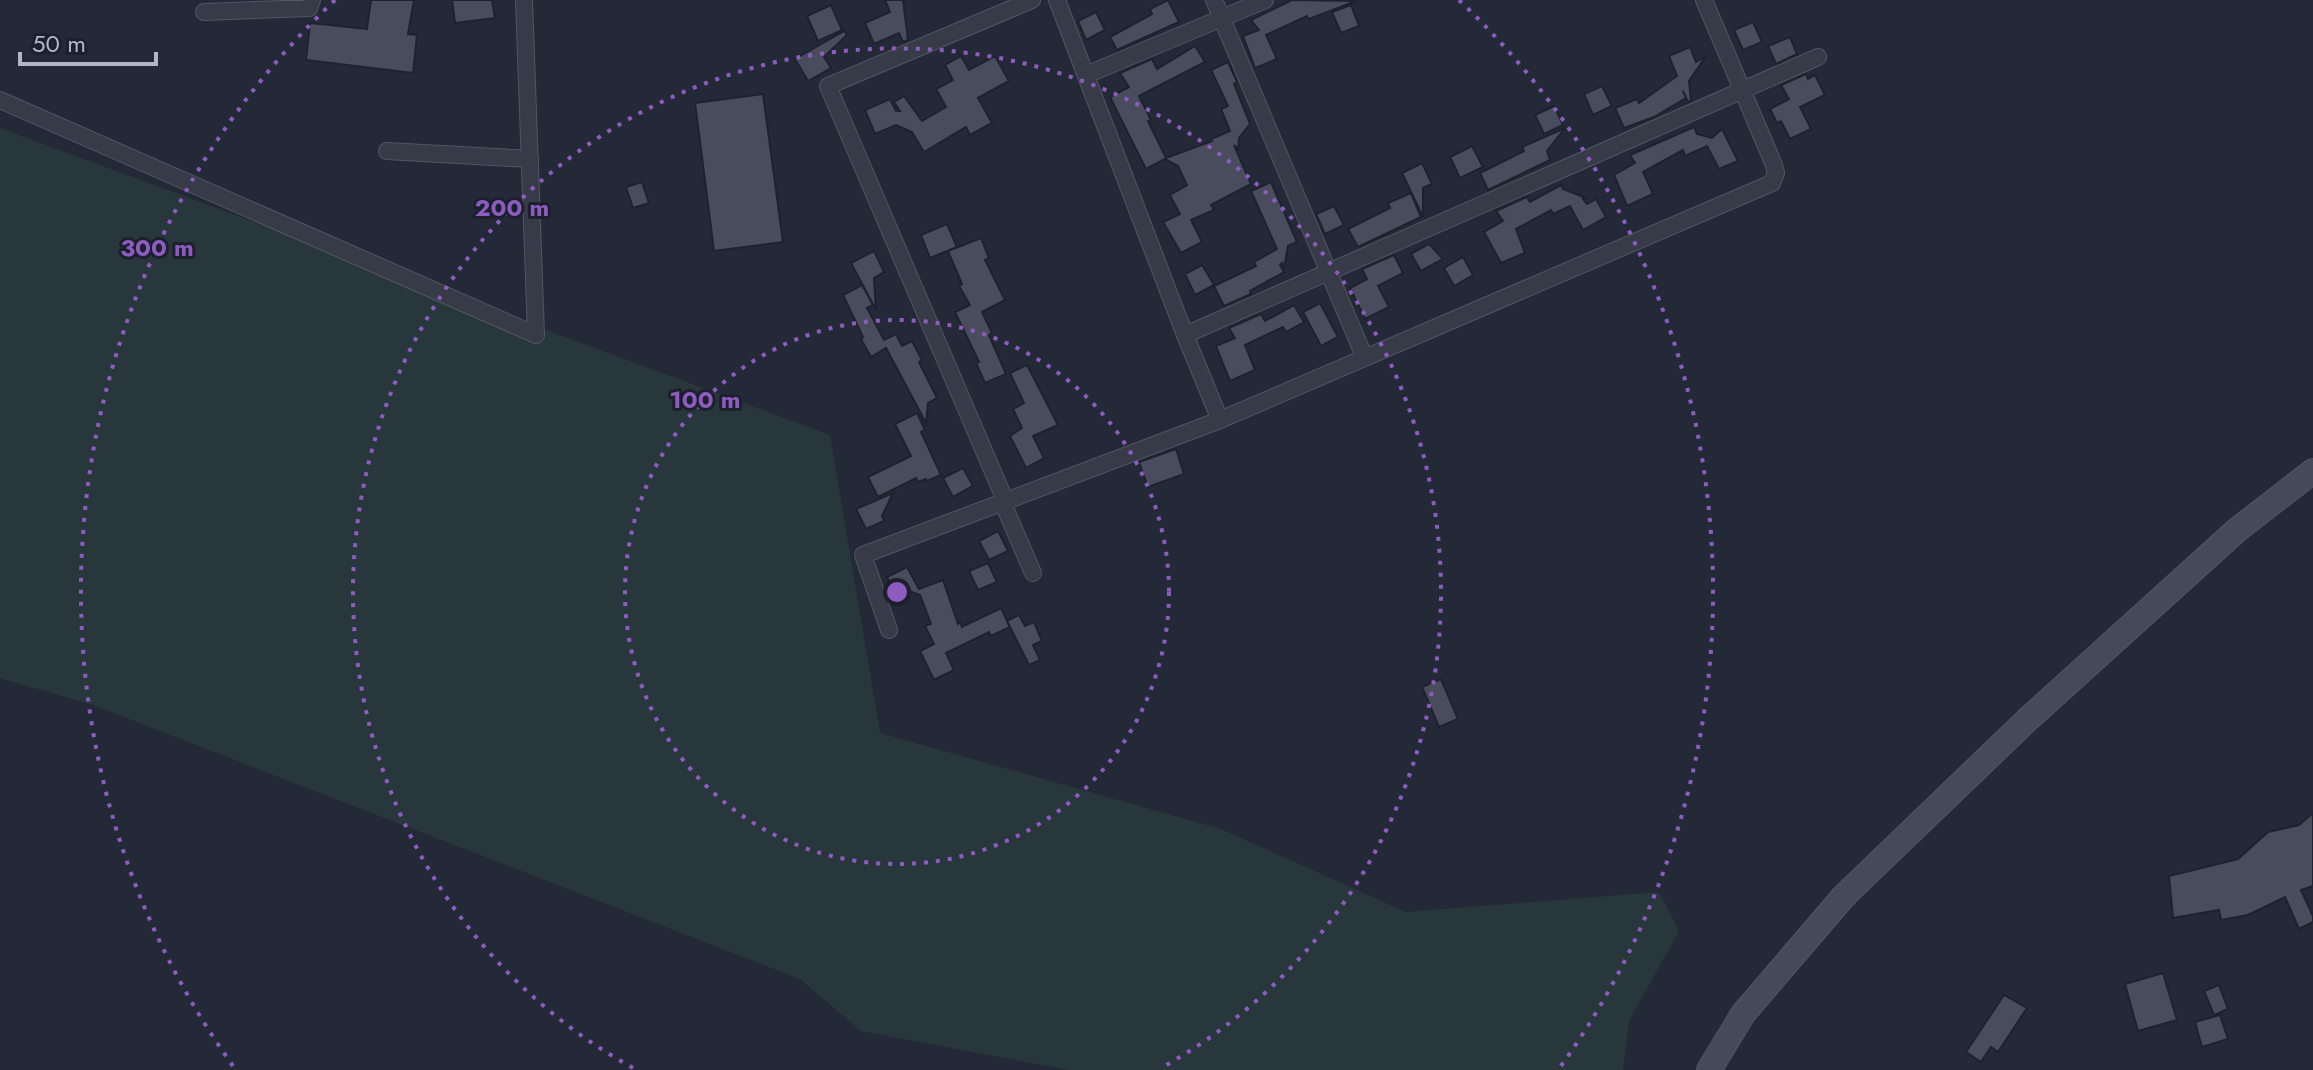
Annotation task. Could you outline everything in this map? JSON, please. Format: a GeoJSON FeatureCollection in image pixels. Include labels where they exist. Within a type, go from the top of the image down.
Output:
{"type":"FeatureCollection","features":[{"type":"Feature","properties":{"kind":"street"},"geometry":{"type":"LineString","coordinates":[[204,12],[309,8],[312,0]]}},
{"type":"Feature","properties":{"kind":"street"},"geometry":{"type":"LineString","coordinates":[[0,100],[536,335],[524,0]]}},
{"type":"Feature","properties":{"kind":"street"},"geometry":{"type":"LineString","coordinates":[[1032,0],[828,86],[1033,573]]}},
{"type":"Feature","properties":{"kind":"street"},"geometry":{"type":"LineString","coordinates":[[1057,0],[1220,420]]}},
{"type":"Feature","properties":{"kind":"street"},"geometry":{"type":"LineString","coordinates":[[1214,0],[1364,356]]}},
{"type":"Feature","properties":{"kind":"street"},"geometry":{"type":"LineString","coordinates":[[1086,75],[1265,0]]}},
{"type":"Feature","properties":{"kind":"street"},"geometry":{"type":"LineString","coordinates":[[889,630],[863,555],[1220,420],[1772,183],[1776,173],[1774,165],[1704,0]]}},
{"type":"Feature","properties":{"kind":"street"},"geometry":{"type":"LineString","coordinates":[[1185,335],[1818,57]]}},
{"type":"Feature","properties":{"kind":"street"},"geometry":{"type":"LineString","coordinates":[[387,151],[530,159]]}},
{"type":"Feature","properties":{"kind":"street"},"geometry":{"type":"LineString","coordinates":[[1709,1070],[1743,1014],[1844,896],[2050,698],[2237,530],[2313,471]]}},
{"type":"Feature","properties":{"kind":"shaded area"},"geometry":{"type":"Polygon","coordinates":[[[0,128],[830,435],[880,733],[1221,829],[1406,912],[1659,892],[1679,931],[1629,1021],[1623,1070],[1069,1070],[861,1031],[800,979],[93,705],[0,678],[0,128]]]}},
{"type":"Feature","properties":{"kind":"building"},"geometry":{"type":"Polygon","coordinates":[[[371,0],[414,0],[408,34],[417,35],[413,73],[306,60],[310,23],[367,29],[371,0]]]}},
{"type":"Feature","properties":{"kind":"building"},"geometry":{"type":"Polygon","coordinates":[[[452,0],[492,0],[495,18],[455,23],[452,0]]]}},
{"type":"Feature","properties":{"kind":"building"},"geometry":{"type":"Polygon","coordinates":[[[885,0],[903,0],[908,40],[903,42],[899,33],[874,44],[865,23],[890,12],[885,0]]]}},
{"type":"Feature","properties":{"kind":"building"},"geometry":{"type":"Polygon","coordinates":[[[1168,0],[1179,22],[1117,50],[1110,37],[1152,14],[1150,9],[1168,0]]]}},
{"type":"Feature","properties":{"kind":"building"},"geometry":{"type":"Polygon","coordinates":[[[1292,0],[1356,1],[1309,19],[1307,16],[1266,35],[1277,59],[1255,68],[1243,36],[1259,30],[1251,20],[1292,0]]]}},
{"type":"Feature","properties":{"kind":"building"},"geometry":{"type":"Polygon","coordinates":[[[831,5],[842,30],[818,41],[807,16],[831,5]]]}},
{"type":"Feature","properties":{"kind":"building"},"geometry":{"type":"Polygon","coordinates":[[[1351,5],[1359,26],[1341,33],[1332,12],[1351,5]]]}},
{"type":"Feature","properties":{"kind":"building"},"geometry":{"type":"Polygon","coordinates":[[[1096,12],[1105,30],[1086,40],[1078,21],[1096,12]]]}},
{"type":"Feature","properties":{"kind":"building"},"geometry":{"type":"Polygon","coordinates":[[[1753,22],[1762,42],[1743,50],[1734,30],[1753,22]]]}},
{"type":"Feature","properties":{"kind":"building"},"geometry":{"type":"Polygon","coordinates":[[[844,31],[847,35],[824,57],[831,68],[808,81],[795,59],[844,31]]]}},
{"type":"Feature","properties":{"kind":"building"},"geometry":{"type":"Polygon","coordinates":[[[1790,37],[1797,54],[1776,64],[1768,46],[1790,37]]]}},
{"type":"Feature","properties":{"kind":"building"},"geometry":{"type":"Polygon","coordinates":[[[1195,46],[1205,62],[1139,96],[1151,120],[1148,121],[1166,158],[1230,131],[1221,109],[1228,106],[1211,70],[1228,62],[1250,124],[1239,138],[1238,149],[1234,145],[1251,184],[1211,205],[1214,210],[1191,220],[1202,242],[1181,253],[1163,222],[1180,214],[1170,195],[1187,185],[1178,166],[1165,159],[1146,169],[1110,97],[1129,87],[1120,73],[1152,59],[1157,69],[1195,46]]]}},
{"type":"Feature","properties":{"kind":"building"},"geometry":{"type":"Polygon","coordinates":[[[1690,47],[1696,62],[1706,56],[1689,81],[1691,101],[1688,102],[1683,91],[1686,98],[1654,117],[1624,128],[1615,108],[1637,99],[1639,103],[1677,76],[1669,56],[1690,47]]]}},
{"type":"Feature","properties":{"kind":"building"},"geometry":{"type":"Polygon","coordinates":[[[961,56],[969,70],[995,56],[1009,81],[978,98],[992,123],[970,135],[966,127],[924,152],[912,132],[896,125],[875,134],[865,110],[890,99],[896,111],[900,111],[894,102],[904,96],[922,121],[946,107],[936,89],[953,80],[945,65],[961,56]]]}},
{"type":"Feature","properties":{"kind":"building"},"geometry":{"type":"Polygon","coordinates":[[[1806,74],[1808,79],[1815,75],[1825,95],[1800,107],[1811,129],[1790,139],[1781,121],[1777,123],[1770,109],[1789,99],[1781,85],[1806,74]]]}},
{"type":"Feature","properties":{"kind":"building"},"geometry":{"type":"Polygon","coordinates":[[[1602,86],[1612,106],[1593,115],[1584,94],[1602,86]]]}},
{"type":"Feature","properties":{"kind":"building"},"geometry":{"type":"Polygon","coordinates":[[[763,94],[783,242],[714,251],[695,103],[763,94]]]}},
{"type":"Feature","properties":{"kind":"building"},"geometry":{"type":"Polygon","coordinates":[[[1554,106],[1563,125],[1544,134],[1535,115],[1554,106]]]}},
{"type":"Feature","properties":{"kind":"building"},"geometry":{"type":"Polygon","coordinates":[[[1694,127],[1697,134],[1712,138],[1722,129],[1738,161],[1719,169],[1707,146],[1685,156],[1683,150],[1643,172],[1653,194],[1627,206],[1614,175],[1635,163],[1630,155],[1694,127]]]}},
{"type":"Feature","properties":{"kind":"building"},"geometry":{"type":"Polygon","coordinates":[[[1565,128],[1547,151],[1550,160],[1488,190],[1480,173],[1524,151],[1522,147],[1565,128]]]}},
{"type":"Feature","properties":{"kind":"building"},"geometry":{"type":"Polygon","coordinates":[[[1472,146],[1483,167],[1460,178],[1450,157],[1472,146]]]}},
{"type":"Feature","properties":{"kind":"building"},"geometry":{"type":"Polygon","coordinates":[[[1422,163],[1432,184],[1423,188],[1423,217],[1402,173],[1422,163]]]}},
{"type":"Feature","properties":{"kind":"building"},"geometry":{"type":"Polygon","coordinates":[[[642,182],[649,203],[633,208],[626,187],[642,182]]]}},
{"type":"Feature","properties":{"kind":"building"},"geometry":{"type":"Polygon","coordinates":[[[1271,182],[1297,242],[1288,246],[1284,268],[1282,263],[1280,265],[1284,272],[1250,291],[1251,294],[1224,306],[1214,286],[1256,266],[1254,262],[1277,249],[1251,191],[1271,182]]]}},
{"type":"Feature","properties":{"kind":"building"},"geometry":{"type":"Polygon","coordinates":[[[1561,185],[1563,189],[1586,198],[1583,199],[1587,204],[1596,199],[1606,217],[1583,230],[1570,206],[1553,214],[1551,210],[1516,229],[1525,253],[1501,263],[1484,232],[1503,221],[1496,211],[1527,197],[1530,202],[1561,185]]]}},
{"type":"Feature","properties":{"kind":"building"},"geometry":{"type":"Polygon","coordinates":[[[1411,193],[1421,217],[1358,247],[1348,229],[1390,208],[1388,203],[1411,193]]]}},
{"type":"Feature","properties":{"kind":"building"},"geometry":{"type":"Polygon","coordinates":[[[1334,206],[1344,225],[1325,234],[1316,214],[1334,206]]]}},
{"type":"Feature","properties":{"kind":"building"},"geometry":{"type":"Polygon","coordinates":[[[947,224],[957,247],[930,258],[921,235],[947,224]]]}},
{"type":"Feature","properties":{"kind":"building"},"geometry":{"type":"Polygon","coordinates":[[[981,238],[989,258],[985,260],[1005,300],[982,312],[1006,374],[985,383],[976,363],[979,362],[955,312],[970,305],[959,286],[962,284],[948,251],[981,238]]]}},
{"type":"Feature","properties":{"kind":"building"},"geometry":{"type":"Polygon","coordinates":[[[1429,244],[1443,259],[1421,271],[1411,254],[1429,244]]]}},
{"type":"Feature","properties":{"kind":"building"},"geometry":{"type":"Polygon","coordinates":[[[874,251],[884,272],[874,278],[876,310],[851,263],[874,251]]]}},
{"type":"Feature","properties":{"kind":"building"},"geometry":{"type":"Polygon","coordinates":[[[1394,255],[1403,273],[1378,286],[1389,307],[1365,319],[1350,288],[1367,279],[1362,269],[1394,255]]]}},
{"type":"Feature","properties":{"kind":"building"},"geometry":{"type":"Polygon","coordinates":[[[1463,257],[1473,275],[1454,286],[1444,268],[1463,257]]]}},
{"type":"Feature","properties":{"kind":"building"},"geometry":{"type":"Polygon","coordinates":[[[1202,265],[1214,285],[1195,295],[1185,274],[1202,265]]]}},
{"type":"Feature","properties":{"kind":"building"},"geometry":{"type":"Polygon","coordinates":[[[862,285],[873,305],[867,308],[884,340],[896,334],[902,346],[912,341],[922,360],[919,362],[937,398],[928,403],[926,423],[886,348],[871,357],[861,339],[863,337],[843,295],[862,285]]]}},
{"type":"Feature","properties":{"kind":"building"},"geometry":{"type":"Polygon","coordinates":[[[1320,303],[1338,337],[1321,346],[1303,312],[1320,303]]]}},
{"type":"Feature","properties":{"kind":"building"},"geometry":{"type":"Polygon","coordinates":[[[1294,305],[1304,322],[1286,332],[1283,327],[1245,345],[1255,370],[1230,381],[1216,346],[1235,338],[1229,328],[1261,314],[1265,321],[1294,305]]]}},
{"type":"Feature","properties":{"kind":"building"},"geometry":{"type":"Polygon","coordinates":[[[1027,365],[1058,425],[1033,436],[1044,458],[1026,468],[1010,436],[1022,428],[1013,409],[1024,403],[1010,373],[1027,365]]]}},
{"type":"Feature","properties":{"kind":"building"},"geometry":{"type":"Polygon","coordinates":[[[917,413],[925,430],[921,432],[941,475],[927,481],[918,482],[916,478],[878,497],[868,477],[911,456],[895,424],[917,413]]]}},
{"type":"Feature","properties":{"kind":"building"},"geometry":{"type":"Polygon","coordinates":[[[1176,449],[1184,474],[1148,487],[1139,462],[1176,449]]]}},
{"type":"Feature","properties":{"kind":"building"},"geometry":{"type":"Polygon","coordinates":[[[963,468],[973,486],[953,497],[943,478],[963,468]]]}},
{"type":"Feature","properties":{"kind":"building"},"geometry":{"type":"Polygon","coordinates":[[[893,493],[882,516],[884,521],[866,529],[856,509],[893,493]]]}},
{"type":"Feature","properties":{"kind":"building"},"geometry":{"type":"Polygon","coordinates":[[[998,531],[1008,551],[989,560],[979,541],[998,531]]]}},
{"type":"Feature","properties":{"kind":"building"},"geometry":{"type":"Polygon","coordinates":[[[988,563],[997,582],[978,590],[969,571],[988,563]]]}},
{"type":"Feature","properties":{"kind":"building"},"geometry":{"type":"Polygon","coordinates":[[[907,567],[919,589],[943,580],[958,624],[960,622],[962,627],[1001,608],[1010,627],[991,636],[989,632],[946,653],[954,670],[934,680],[920,651],[934,644],[925,626],[931,624],[920,595],[904,589],[895,593],[887,577],[907,567]]]}},
{"type":"Feature","properties":{"kind":"building"},"geometry":{"type":"Polygon","coordinates":[[[1019,615],[1025,626],[1034,622],[1042,641],[1033,645],[1040,660],[1029,665],[1007,621],[1019,615]]]}},
{"type":"Feature","properties":{"kind":"building"},"geometry":{"type":"Polygon","coordinates":[[[1441,679],[1458,719],[1439,727],[1422,687],[1441,679]]]}},
{"type":"Feature","properties":{"kind":"building"},"geometry":{"type":"Polygon","coordinates":[[[2313,813],[2313,886],[2301,890],[2313,922],[2299,929],[2285,897],[2248,915],[2221,920],[2219,910],[2173,918],[2169,876],[2238,859],[2268,832],[2299,825],[2313,813]]]}},
{"type":"Feature","properties":{"kind":"building"},"geometry":{"type":"Polygon","coordinates":[[[2163,973],[2177,1020],[2138,1031],[2125,984],[2163,973]]]}},
{"type":"Feature","properties":{"kind":"building"},"geometry":{"type":"Polygon","coordinates":[[[2219,985],[2228,1009],[2214,1015],[2204,991],[2219,985]]]}},
{"type":"Feature","properties":{"kind":"building"},"geometry":{"type":"Polygon","coordinates":[[[2004,995],[2027,1008],[1998,1052],[1991,1047],[1981,1062],[1966,1052],[2004,995]]]}},
{"type":"Feature","properties":{"kind":"building"},"geometry":{"type":"Polygon","coordinates":[[[2220,1015],[2228,1039],[2202,1047],[2195,1022],[2220,1015]]]}}]}
